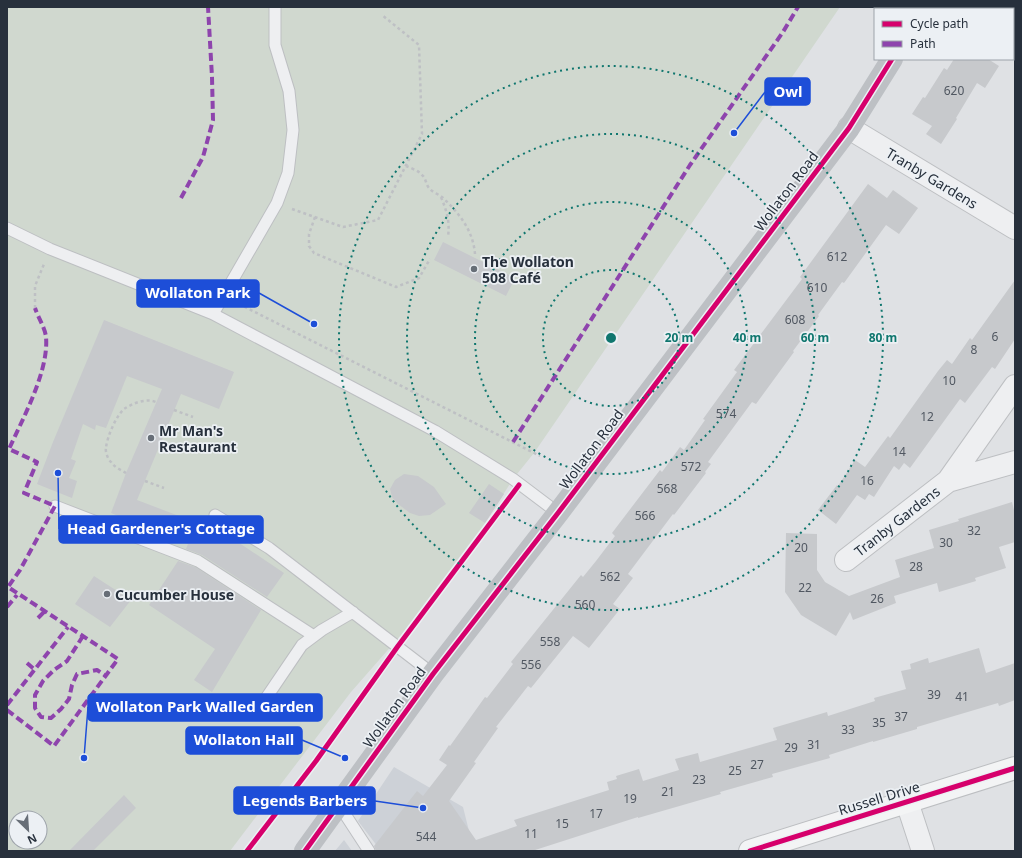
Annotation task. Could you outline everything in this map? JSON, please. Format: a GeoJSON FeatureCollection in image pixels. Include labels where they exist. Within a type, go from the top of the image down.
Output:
{"type":"FeatureCollection","features":[{"type":"Feature","properties":{"kind":"main road","name":"Russell Drive"},"geometry":{"type":"LineString","coordinates":[[750,851],[1015,768]]}},
{"type":"Feature","properties":{"kind":"street","name":"Wollaton Road"},"geometry":{"type":"LineString","coordinates":[[305,851],[433,674],[558,513],[849,128],[891,60]]}},
{"type":"Feature","properties":{"kind":"street","name":"Tranby Gardens"},"geometry":{"type":"LineString","coordinates":[[849,128],[1015,228]]}},
{"type":"Feature","properties":{"kind":"street","name":"Tranby Gardens"},"geometry":{"type":"LineString","coordinates":[[846,560],[948,481],[1015,386]]}},
{"type":"Feature","properties":{"kind":"street","name":"Tranby Gardens"},"geometry":{"type":"LineString","coordinates":[[948,481],[1015,462]]}},
{"type":"Feature","properties":{"kind":"street"},"geometry":{"type":"LineString","coordinates":[[907,802],[923,851]]}},
{"type":"Feature","properties":{"kind":"lane"},"geometry":{"type":"LineString","coordinates":[[213,314],[277,203],[288,174],[293,130],[289,91],[275,46],[275,7]]}},
{"type":"Feature","properties":{"kind":"lane"},"geometry":{"type":"LineString","coordinates":[[7,228],[50,250],[213,314],[435,431],[513,480],[558,513]]}},
{"type":"Feature","properties":{"kind":"lane"},"geometry":{"type":"LineString","coordinates":[[55,506],[198,561],[314,636]]}},
{"type":"Feature","properties":{"kind":"lane"},"geometry":{"type":"LineString","coordinates":[[215,515],[270,548],[433,674]]}},
{"type":"Feature","properties":{"kind":"lane"},"geometry":{"type":"LineString","coordinates":[[258,710],[302,646],[314,636],[353,612]]}},
{"type":"Feature","properties":{"kind":"lane"},"geometry":{"type":"LineString","coordinates":[[339,805],[369,851]]}},
{"type":"Feature","properties":{"kind":"path"},"geometry":{"type":"LineString","coordinates":[[277,203],[343,227],[378,220],[422,134],[420,45],[382,15]]}},
{"type":"Feature","properties":{"kind":"path"},"geometry":{"type":"LineString","coordinates":[[406,166],[422,174],[430,189],[440,195],[465,222],[471,234],[475,254]]}},
{"type":"Feature","properties":{"kind":"path"},"geometry":{"type":"LineString","coordinates":[[440,195],[448,216],[448,237]]}},
{"type":"Feature","properties":{"kind":"path"},"geometry":{"type":"LineString","coordinates":[[315,217],[309,234],[309,246],[314,253],[396,287],[419,278],[430,259]]}},
{"type":"Feature","properties":{"kind":"path"},"geometry":{"type":"LineString","coordinates":[[35,308],[35,286],[50,250]]}},
{"type":"Feature","properties":{"kind":"path"},"geometry":{"type":"LineString","coordinates":[[224,296],[540,456]]}},
{"type":"Feature","properties":{"kind":"path"},"geometry":{"type":"LineString","coordinates":[[126,473],[110,462],[105,450],[110,432],[118,416],[124,410],[135,403],[150,400],[156,402]]}},
{"type":"Feature","properties":{"kind":"path"},"geometry":{"type":"LineString","coordinates":[[174,410],[193,417]]}},
{"type":"Feature","properties":{"kind":"path"},"geometry":{"type":"LineString","coordinates":[[145,482],[164,488]]}},
{"type":"Feature","properties":{"kind":"shaded area"},"geometry":{"type":"Polygon","coordinates":[[[7,7],[840,7],[534,453],[513,479],[485,523],[401,635],[351,692],[230,851],[7,851],[7,7]]]}},
{"type":"Feature","properties":{"kind":"shaded area"},"geometry":{"type":"Polygon","coordinates":[[[394,767],[463,807],[474,851],[381,851],[358,821],[394,767]]]}},
{"type":"Feature","properties":{"kind":"shaded area"},"geometry":{"type":"Polygon","coordinates":[[[344,840],[352,851],[335,851],[344,840]]]}},
{"type":"Feature","properties":{"kind":"building"},"geometry":{"type":"Polygon","coordinates":[[[953,60],[990,60],[999,66],[985,88],[977,83],[941,144],[926,134],[932,126],[912,114],[923,97],[925,98],[944,68],[947,70],[953,60]]]}},
{"type":"Feature","properties":{"kind":"building"},"geometry":{"type":"Polygon","coordinates":[[[868,184],[887,198],[893,190],[918,208],[899,234],[886,225],[844,283],[842,282],[818,315],[819,316],[793,351],[794,352],[756,404],[752,402],[708,462],[711,464],[705,472],[706,473],[628,574],[633,578],[613,604],[620,609],[589,648],[573,636],[531,688],[528,686],[496,727],[498,728],[474,762],[476,763],[449,801],[476,840],[517,826],[514,820],[609,790],[607,782],[617,779],[616,776],[639,769],[643,781],[679,770],[675,759],[698,753],[700,762],[777,740],[773,728],[827,712],[828,716],[875,701],[874,698],[906,689],[901,671],[911,669],[910,664],[928,658],[929,663],[979,648],[986,673],[1015,663],[1015,700],[999,706],[998,703],[917,727],[917,729],[829,755],[830,758],[772,774],[773,777],[720,792],[721,794],[638,817],[532,851],[376,851],[374,846],[417,791],[423,796],[447,765],[439,760],[485,697],[487,698],[513,664],[511,662],[581,575],[583,577],[596,561],[615,536],[612,533],[660,470],[662,472],[680,447],[684,450],[705,420],[703,419],[737,372],[734,370],[802,279],[800,277],[868,184]]]}},
{"type":"Feature","properties":{"kind":"building","name":"The Wollaton 508 Café"},"geometry":{"type":"Polygon","coordinates":[[[443,242],[515,278],[506,296],[434,260],[443,242]]]}},
{"type":"Feature","properties":{"kind":"building"},"geometry":{"type":"Polygon","coordinates":[[[1015,280],[1015,339],[995,369],[992,367],[965,403],[960,399],[910,468],[904,463],[899,470],[894,466],[874,497],[869,494],[865,500],[857,495],[836,524],[818,510],[837,485],[838,486],[855,460],[865,467],[888,436],[890,438],[938,371],[947,360],[952,364],[970,338],[972,340],[1015,280]]]}},
{"type":"Feature","properties":{"kind":"building"},"geometry":{"type":"Polygon","coordinates":[[[104,320],[234,372],[219,409],[181,394],[137,500],[208,527],[211,524],[284,573],[267,597],[202,555],[186,549],[188,544],[111,513],[126,473],[162,389],[127,376],[106,428],[96,425],[95,430],[83,424],[71,459],[76,461],[69,478],[77,481],[72,498],[37,484],[104,320]]]}},
{"type":"Feature","properties":{"kind":"building"},"geometry":{"type":"Polygon","coordinates":[[[404,474],[418,476],[434,487],[446,504],[430,515],[419,516],[410,513],[398,504],[392,497],[390,489],[395,480],[404,474]]]}},
{"type":"Feature","properties":{"kind":"building"},"geometry":{"type":"Polygon","coordinates":[[[489,484],[504,494],[485,523],[469,513],[489,484]]]}},
{"type":"Feature","properties":{"kind":"building"},"geometry":{"type":"Polygon","coordinates":[[[1012,502],[1015,514],[1015,542],[999,547],[1006,568],[975,578],[976,581],[939,592],[937,583],[894,596],[896,603],[853,620],[850,612],[836,636],[801,615],[785,592],[786,533],[817,534],[817,570],[825,582],[849,596],[900,577],[895,560],[934,548],[929,530],[1012,502]]]}},
{"type":"Feature","properties":{"kind":"building"},"geometry":{"type":"Polygon","coordinates":[[[178,561],[195,567],[261,610],[212,692],[194,680],[215,649],[149,605],[178,561]]]}},
{"type":"Feature","properties":{"kind":"building"},"geometry":{"type":"Polygon","coordinates":[[[94,576],[131,600],[110,627],[75,604],[94,576]]]}},
{"type":"Feature","properties":{"kind":"building"},"geometry":{"type":"Polygon","coordinates":[[[124,795],[136,808],[93,851],[69,851],[124,795]]]}},
{"type":"Feature","properties":{"kind":"marked path"},"geometry":{"type":"LineString","coordinates":[[181,198],[203,157],[213,120],[208,7]]}},
{"type":"Feature","properties":{"kind":"marked path"},"geometry":{"type":"LineString","coordinates":[[513,442],[690,165],[783,32],[798,7]]}},
{"type":"Feature","properties":{"kind":"marked path"},"geometry":{"type":"LineString","coordinates":[[7,710],[54,746],[118,659],[8,587],[20,570],[55,506],[24,493],[37,462],[9,449],[34,394],[46,350],[46,337],[35,308]]}},
{"type":"Feature","properties":{"kind":"marked path"},"geometry":{"type":"LineString","coordinates":[[7,607],[17,595]]}},
{"type":"Feature","properties":{"kind":"marked path"},"geometry":{"type":"LineString","coordinates":[[38,618],[44,612]]}},
{"type":"Feature","properties":{"kind":"marked path"},"geometry":{"type":"LineString","coordinates":[[7,705],[68,627]]}},
{"type":"Feature","properties":{"kind":"marked path"},"geometry":{"type":"LineString","coordinates":[[83,636],[67,661],[54,670],[43,681],[35,695],[35,708],[41,717],[51,718],[69,699],[72,685],[77,674],[97,670],[106,676]]}},
{"type":"Feature","properties":{"kind":"marked path"},"geometry":{"type":"LineString","coordinates":[[27,663],[34,669]]}},
{"type":"Feature","properties":{"kind":"cycle path"},"geometry":{"type":"LineString","coordinates":[[305,851],[433,674],[558,513],[849,128],[891,60]]}},
{"type":"Feature","properties":{"kind":"cycle path"},"geometry":{"type":"LineString","coordinates":[[247,851],[316,761],[398,646],[519,485]]}},
{"type":"Feature","properties":{"kind":"cycle path"},"geometry":{"type":"LineString","coordinates":[[750,851],[1015,768]]}},
{"type":"Feature","properties":{"kind":"place","name":"Owl"},"geometry":{"type":"Point","coordinates":[734,133]}},
{"type":"Feature","properties":{"kind":"place","name":"The Wollaton 508 Café"},"geometry":{"type":"Point","coordinates":[474,269]}},
{"type":"Feature","properties":{"kind":"place","name":"Wollaton Park"},"geometry":{"type":"Point","coordinates":[314,324]}},
{"type":"Feature","properties":{"kind":"place","name":"Mr Man's Restaurant"},"geometry":{"type":"Point","coordinates":[151,438]}},
{"type":"Feature","properties":{"kind":"place","name":"Head Gardener's Cottage"},"geometry":{"type":"Point","coordinates":[58,473]}},
{"type":"Feature","properties":{"kind":"place","name":"Cucumber House"},"geometry":{"type":"Point","coordinates":[107,594]}},
{"type":"Feature","properties":{"kind":"place","name":"Wollaton Park Walled Garden"},"geometry":{"type":"Point","coordinates":[84,758]}},
{"type":"Feature","properties":{"kind":"place","name":"Wollaton Hall"},"geometry":{"type":"Point","coordinates":[345,758]}},
{"type":"Feature","properties":{"kind":"place","name":"Legends Barbers"},"geometry":{"type":"Point","coordinates":[423,808]}}]}
